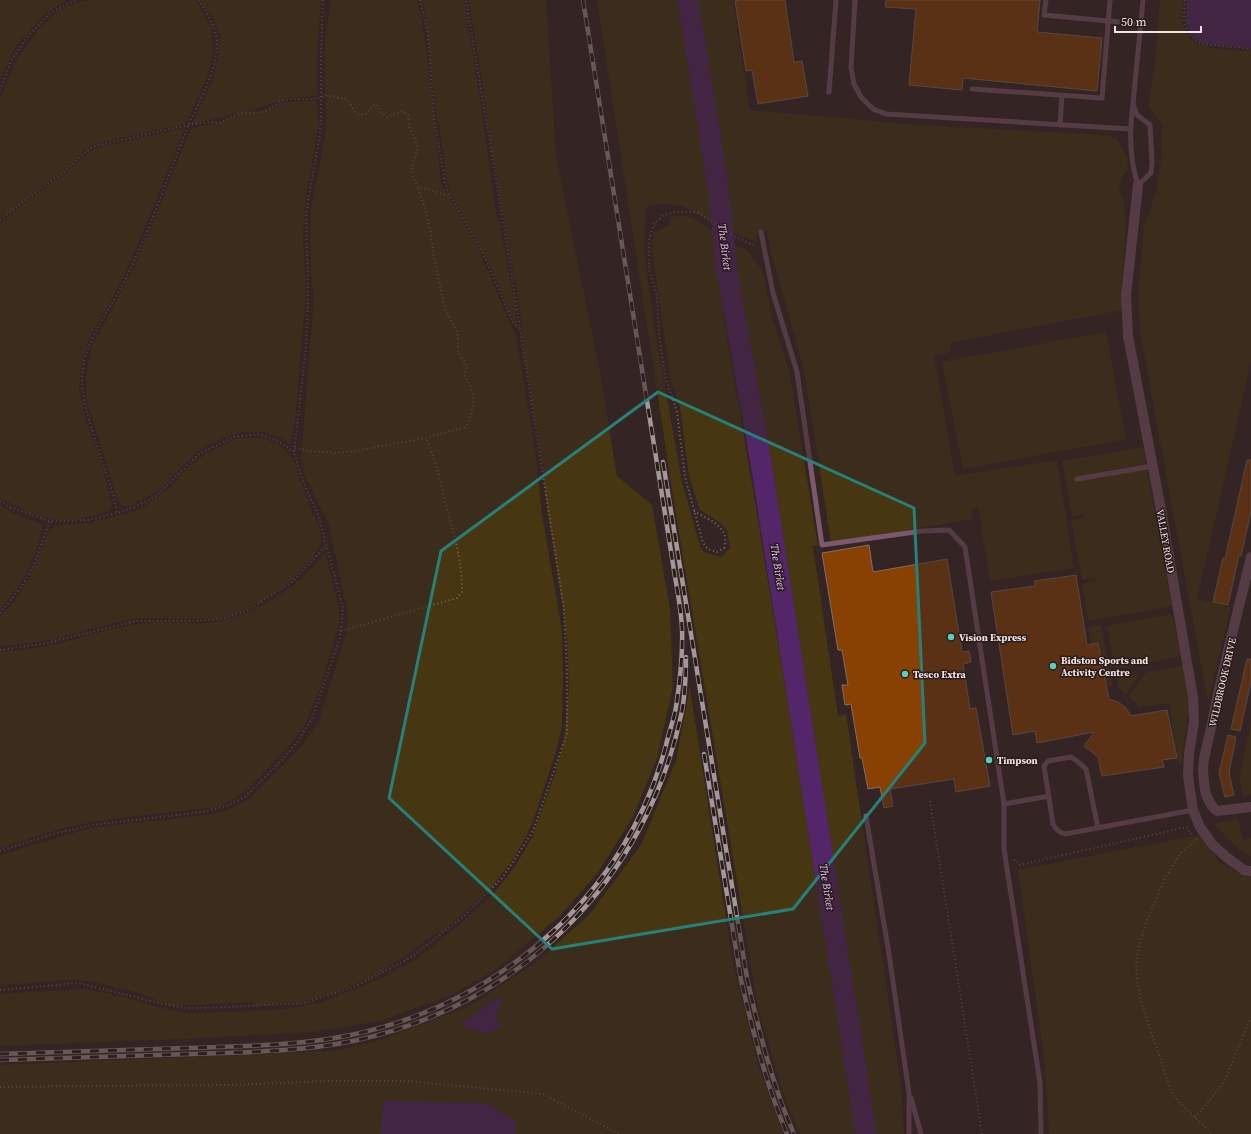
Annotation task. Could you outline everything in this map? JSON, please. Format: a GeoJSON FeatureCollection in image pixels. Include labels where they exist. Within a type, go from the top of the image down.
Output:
{"type":"FeatureCollection","features":[{"type":"Feature","properties":{"kind":"street","name":"VALLEY ROAD"},"geometry":{"type":"LineString","coordinates":[[1138,185],[1126,296],[1128,336],[1153,466],[1193,697],[1194,722],[1189,754],[1188,776],[1194,810],[1203,833],[1225,856],[1244,870],[1251,871]]}},
{"type":"Feature","properties":{"kind":"street","name":"WILDBROOK DRIVE"},"geometry":{"type":"LineString","coordinates":[[1251,557],[1203,767],[1206,795],[1213,807],[1217,810],[1251,807]]}},
{"type":"Feature","properties":{"kind":"lane"},"geometry":{"type":"LineString","coordinates":[[829,92],[836,0]]}},
{"type":"Feature","properties":{"kind":"lane"},"geometry":{"type":"LineString","coordinates":[[855,0],[851,68],[854,84],[861,97],[872,109],[886,114],[1130,130]]}},
{"type":"Feature","properties":{"kind":"lane"},"geometry":{"type":"LineString","coordinates":[[1046,0],[1044,15],[1141,24]]}},
{"type":"Feature","properties":{"kind":"lane"},"geometry":{"type":"LineString","coordinates":[[972,89],[1102,98],[1110,0]]}},
{"type":"Feature","properties":{"kind":"lane"},"geometry":{"type":"LineString","coordinates":[[1133,104],[1137,115],[1150,125],[1151,131],[1151,173],[1138,185],[1132,169],[1130,130],[1141,24],[1142,0]]}},
{"type":"Feature","properties":{"kind":"lane"},"geometry":{"type":"LineString","coordinates":[[1060,125],[1062,95]]}},
{"type":"Feature","properties":{"kind":"lane"},"geometry":{"type":"LineString","coordinates":[[761,232],[773,293],[797,372],[822,545],[922,531],[949,530],[965,547],[1004,804],[1004,850],[1040,1083],[1041,1134]]}},
{"type":"Feature","properties":{"kind":"lane"},"geometry":{"type":"LineString","coordinates":[[1077,479],[1153,466]]}},
{"type":"Feature","properties":{"kind":"lane"},"geometry":{"type":"LineString","coordinates":[[1098,828],[1085,768],[1071,757],[1048,760],[1044,766],[1053,824],[1055,829],[1065,834],[1098,828],[1194,810]]}},
{"type":"Feature","properties":{"kind":"lane"},"geometry":{"type":"LineString","coordinates":[[1004,804],[1049,796]]}},
{"type":"Feature","properties":{"kind":"lane"},"geometry":{"type":"LineString","coordinates":[[866,816],[910,1093],[921,1134]]}},
{"type":"Feature","properties":{"kind":"lane"},"geometry":{"type":"LineString","coordinates":[[909,1134],[910,1093]]}},
{"type":"Feature","properties":{"kind":"path"},"geometry":{"type":"LineString","coordinates":[[0,90],[12,59],[29,35],[50,13],[76,0]]}},
{"type":"Feature","properties":{"kind":"path"},"geometry":{"type":"LineString","coordinates":[[117,513],[114,497],[84,401],[82,381],[84,363],[89,345],[124,281],[146,235],[214,64],[217,43],[213,25],[199,0]]}},
{"type":"Feature","properties":{"kind":"path"},"geometry":{"type":"LineString","coordinates":[[0,852],[53,834],[92,824],[202,812],[226,806],[245,797],[282,760],[298,741],[312,718],[340,638],[342,608],[318,514],[306,489],[294,452],[306,347],[308,293],[306,213],[319,139],[324,0]]}},
{"type":"Feature","properties":{"kind":"path"},"geometry":{"type":"LineString","coordinates":[[420,0],[428,34],[434,118],[445,182],[450,196],[486,258],[514,324],[520,328]]}},
{"type":"Feature","properties":{"kind":"path"},"geometry":{"type":"LineString","coordinates":[[0,990],[78,983],[184,1008],[306,1003],[354,987],[410,958],[463,917],[503,877],[533,831],[567,733],[567,671],[564,609],[520,328],[466,0]]}},
{"type":"Feature","properties":{"kind":"path"},"geometry":{"type":"LineString","coordinates":[[1185,0],[1184,14],[1186,29],[1196,40],[1202,44],[1251,49]]}},
{"type":"Feature","properties":{"kind":"path"},"geometry":{"type":"LineString","coordinates":[[0,220],[52,180],[61,176],[86,150],[95,146],[189,125],[212,122],[219,123],[241,113],[261,112],[268,110],[279,102],[292,99],[310,100],[321,98],[326,95],[345,99],[359,115],[364,114],[375,104],[379,107],[381,114],[387,117],[403,111],[408,115],[410,128],[418,147],[411,172],[418,188],[432,234],[434,257],[445,309],[458,334],[458,352],[467,367],[464,375],[472,386],[474,399],[472,413],[466,427],[426,438],[336,453],[295,448]]}},
{"type":"Feature","properties":{"kind":"path"},"geometry":{"type":"LineString","coordinates":[[418,188],[450,196]]}},
{"type":"Feature","properties":{"kind":"path"},"geometry":{"type":"LineString","coordinates":[[694,511],[715,523],[724,532],[726,541],[724,548],[717,552],[708,549],[703,542],[694,511],[685,477],[677,412],[666,376],[659,334],[657,296],[650,269],[648,240],[654,224],[663,216],[674,212],[697,212],[732,235],[765,251]]}},
{"type":"Feature","properties":{"kind":"path"},"geometry":{"type":"LineString","coordinates":[[0,501],[7,506],[50,521],[88,520],[135,507],[156,496],[199,454],[234,437],[260,434],[278,441],[294,452]]}},
{"type":"Feature","properties":{"kind":"path"},"geometry":{"type":"LineString","coordinates":[[340,631],[457,598],[462,592],[460,563],[452,528],[432,452],[426,438]]}},
{"type":"Feature","properties":{"kind":"path"},"geometry":{"type":"LineString","coordinates":[[0,613],[13,598],[26,579],[34,563],[50,521]]}},
{"type":"Feature","properties":{"kind":"path"},"geometry":{"type":"LineString","coordinates":[[0,650],[42,644],[136,621],[199,621],[224,618],[248,610],[292,582],[326,546]]}},
{"type":"Feature","properties":{"kind":"path"},"geometry":{"type":"LineString","coordinates":[[930,801],[982,1134]]}},
{"type":"Feature","properties":{"kind":"path"},"geometry":{"type":"LineString","coordinates":[[1006,861],[1016,860],[1020,865],[1187,827],[1190,834],[1193,833],[1191,830]]}},
{"type":"Feature","properties":{"kind":"path"},"geometry":{"type":"LineString","coordinates":[[1203,833],[1180,854],[1165,878],[1146,923],[1139,945],[1136,967],[1138,987],[1142,1004],[1171,1091],[1178,1101],[1212,1134]]}},
{"type":"Feature","properties":{"kind":"path"},"geometry":{"type":"LineString","coordinates":[[1195,1118],[1224,1082],[1251,1017]]}},
{"type":"Feature","properties":{"kind":"path"},"geometry":{"type":"LineString","coordinates":[[0,1088],[232,1085],[325,1081],[406,1081],[543,1094],[619,1134]]}},
{"type":"Feature","properties":{"kind":"highlighted area"},"geometry":{"type":"Polygon","coordinates":[[[658,392],[914,508],[925,743],[793,909],[552,949],[389,798],[441,551],[658,392]]]}},
{"type":"Feature","properties":{"kind":"shaded area"},"geometry":{"type":"Polygon","coordinates":[[[0,0],[67,0],[44,14],[16,46],[0,80],[0,0]]]}},
{"type":"Feature","properties":{"kind":"shaded area"},"geometry":{"type":"Polygon","coordinates":[[[90,0],[196,0],[211,28],[213,54],[208,76],[185,124],[94,144],[85,149],[59,175],[50,179],[11,212],[0,218],[0,100],[10,74],[16,60],[41,27],[58,11],[77,3],[90,0]]]}},
{"type":"Feature","properties":{"kind":"shaded area"},"geometry":{"type":"Polygon","coordinates":[[[200,0],[321,0],[317,53],[317,95],[289,98],[252,110],[192,124],[212,82],[218,59],[220,37],[214,20],[200,0]]]}},
{"type":"Feature","properties":{"kind":"shaded area"},"geometry":{"type":"Polygon","coordinates":[[[331,0],[417,0],[428,63],[441,183],[478,249],[516,336],[535,449],[542,514],[562,631],[562,726],[556,752],[534,819],[527,835],[511,862],[491,888],[441,933],[439,931],[398,961],[384,968],[385,970],[354,985],[322,997],[297,1002],[254,1006],[254,1002],[171,1006],[140,993],[91,981],[67,980],[0,985],[0,855],[94,827],[216,814],[246,802],[302,746],[319,721],[346,634],[348,615],[329,524],[306,479],[301,459],[314,298],[311,275],[311,209],[326,131],[325,40],[331,0]]]}},
{"type":"Feature","properties":{"kind":"shaded area"},"geometry":{"type":"Polygon","coordinates":[[[422,0],[464,0],[497,218],[499,219],[516,311],[517,328],[493,271],[449,191],[451,190],[446,176],[439,122],[436,119],[426,14],[422,0]]]}},
{"type":"Feature","properties":{"kind":"shaded area"},"geometry":{"type":"Polygon","coordinates":[[[469,0],[546,0],[556,156],[599,367],[617,476],[652,505],[670,608],[673,687],[657,758],[633,817],[597,874],[560,916],[495,970],[451,995],[380,1021],[312,1032],[0,1046],[0,994],[85,989],[116,995],[153,1006],[185,1013],[288,1009],[322,1002],[385,977],[414,960],[436,944],[495,892],[516,865],[532,837],[556,771],[564,740],[569,688],[567,640],[540,448],[526,366],[520,311],[490,139],[469,0]]]}},
{"type":"Feature","properties":{"kind":"shaded area"},"geometry":{"type":"Polygon","coordinates":[[[597,0],[681,0],[717,225],[691,210],[674,204],[655,204],[646,207],[644,250],[655,332],[682,482],[701,549],[706,553],[721,557],[730,548],[727,530],[719,522],[700,510],[689,476],[680,407],[671,382],[654,264],[652,245],[654,232],[670,225],[669,218],[683,215],[693,219],[716,233],[715,244],[725,326],[758,519],[858,1134],[800,1134],[784,1095],[758,1008],[676,515],[597,0]]]}},
{"type":"Feature","properties":{"kind":"shaded area"},"geometry":{"type":"Polygon","coordinates":[[[694,0],[733,0],[750,110],[917,125],[1105,135],[1117,139],[1127,156],[1128,169],[1121,178],[1119,188],[1124,204],[1126,225],[1121,293],[1122,310],[950,343],[951,352],[934,356],[955,476],[1057,460],[1074,568],[990,581],[978,507],[971,508],[973,519],[831,543],[804,370],[770,249],[767,230],[755,234],[758,243],[724,229],[723,218],[725,195],[694,0]]]}},
{"type":"Feature","properties":{"kind":"shaded area"},"geometry":{"type":"Polygon","coordinates":[[[1160,0],[1183,0],[1183,27],[1190,38],[1196,43],[1214,48],[1251,51],[1251,362],[1197,599],[1231,607],[1208,702],[1140,332],[1138,293],[1144,227],[1156,193],[1162,154],[1162,124],[1148,107],[1155,62],[1160,0]]]}},
{"type":"Feature","properties":{"kind":"shaded area"},"geometry":{"type":"Polygon","coordinates":[[[1187,0],[1251,0],[1251,48],[1202,43],[1194,37],[1188,29],[1186,22],[1187,0]]]}},
{"type":"Feature","properties":{"kind":"shaded area"},"geometry":{"type":"Polygon","coordinates":[[[316,101],[319,121],[304,211],[303,238],[306,294],[295,423],[290,445],[282,438],[263,432],[242,432],[221,439],[199,450],[158,491],[127,507],[120,504],[116,496],[86,397],[86,374],[92,346],[135,266],[191,129],[225,121],[241,113],[261,112],[281,103],[316,101]]]}},
{"type":"Feature","properties":{"kind":"shaded area"},"geometry":{"type":"Polygon","coordinates":[[[185,128],[125,274],[88,341],[81,369],[79,389],[86,420],[98,453],[112,504],[110,510],[96,515],[64,520],[43,517],[30,513],[0,497],[0,223],[52,182],[58,179],[92,150],[99,147],[185,128]]]}},
{"type":"Feature","properties":{"kind":"shaded area"},"geometry":{"type":"Polygon","coordinates":[[[727,244],[747,250],[763,273],[772,318],[789,370],[818,545],[813,546],[838,716],[846,714],[901,1086],[904,1134],[868,1134],[776,533],[727,244]]]}},
{"type":"Feature","properties":{"kind":"shaded area"},"geometry":{"type":"Polygon","coordinates":[[[1106,332],[1126,439],[963,469],[942,362],[1106,332]]]}},
{"type":"Feature","properties":{"kind":"shaded area"},"geometry":{"type":"Polygon","coordinates":[[[240,438],[263,438],[281,446],[293,459],[306,497],[320,529],[321,545],[312,558],[291,581],[269,597],[246,609],[225,617],[206,619],[134,618],[54,639],[0,646],[0,617],[15,601],[30,577],[48,533],[54,527],[62,525],[85,524],[137,511],[168,490],[185,470],[207,453],[240,438]]]}},
{"type":"Feature","properties":{"kind":"shaded area"},"geometry":{"type":"Polygon","coordinates":[[[1143,447],[1172,606],[1088,621],[1082,584],[1096,581],[1095,578],[1082,580],[1071,520],[1084,518],[1083,514],[1072,516],[1062,461],[1143,447]]]}},
{"type":"Feature","properties":{"kind":"shaded area"},"geometry":{"type":"Polygon","coordinates":[[[0,504],[14,514],[43,525],[37,549],[28,570],[8,600],[0,609],[0,504]]]}},
{"type":"Feature","properties":{"kind":"shaded area"},"geometry":{"type":"Polygon","coordinates":[[[324,553],[326,555],[339,608],[339,625],[321,686],[304,727],[289,746],[247,790],[231,801],[217,807],[132,816],[82,824],[0,848],[0,652],[42,647],[137,624],[154,622],[204,623],[221,621],[238,616],[255,609],[287,590],[314,566],[324,553]]]}},
{"type":"Feature","properties":{"kind":"shaded area"},"geometry":{"type":"Polygon","coordinates":[[[1172,614],[1181,656],[1115,669],[1107,626],[1172,614]]]}},
{"type":"Feature","properties":{"kind":"shaded area"},"geometry":{"type":"Polygon","coordinates":[[[1101,625],[1113,687],[1107,686],[1098,644],[1091,645],[1088,627],[1101,625]]]}},
{"type":"Feature","properties":{"kind":"shaded area"},"geometry":{"type":"Polygon","coordinates":[[[1183,666],[1188,694],[1188,711],[1182,763],[1179,765],[1169,703],[1139,707],[1129,696],[1145,673],[1183,666]]]}},
{"type":"Feature","properties":{"kind":"shaded area"},"geometry":{"type":"Polygon","coordinates":[[[1140,674],[1126,694],[1118,688],[1117,678],[1140,674]]]}},
{"type":"Feature","properties":{"kind":"shaded area"},"geometry":{"type":"Polygon","coordinates":[[[689,683],[733,963],[757,1062],[783,1134],[0,1134],[0,1065],[334,1051],[380,1040],[468,1007],[535,963],[589,915],[641,845],[676,760],[689,692],[689,683]]]}},
{"type":"Feature","properties":{"kind":"shaded area"},"geometry":{"type":"Polygon","coordinates":[[[1251,724],[1251,795],[1243,797],[1239,778],[1251,724]]]}},
{"type":"Feature","properties":{"kind":"shaded area"},"geometry":{"type":"Polygon","coordinates":[[[1236,819],[1239,821],[1243,840],[1251,838],[1251,856],[1241,850],[1223,834],[1215,824],[1236,819]]]}},
{"type":"Feature","properties":{"kind":"shaded area"},"geometry":{"type":"Polygon","coordinates":[[[1199,835],[1220,863],[1237,872],[1251,876],[1251,1134],[1049,1134],[1045,1065],[1018,870],[1199,835]]]}},
{"type":"Feature","properties":{"kind":"shaded area"},"geometry":{"type":"Polygon","coordinates":[[[503,994],[495,1017],[502,1026],[487,1034],[460,1025],[503,994]]]}},
{"type":"Feature","properties":{"kind":"shaded area"},"geometry":{"type":"Polygon","coordinates":[[[383,1100],[487,1103],[517,1122],[515,1134],[381,1134],[383,1100]]]}},
{"type":"Feature","properties":{"kind":"building"},"geometry":{"type":"Polygon","coordinates":[[[785,0],[794,62],[802,61],[808,96],[758,104],[752,70],[746,71],[735,1],[785,0]]]}},
{"type":"Feature","properties":{"kind":"building"},"geometry":{"type":"Polygon","coordinates":[[[886,0],[1040,0],[1037,32],[1102,38],[1097,91],[963,78],[962,90],[909,85],[916,9],[885,7],[886,0]]]}},
{"type":"Feature","properties":{"kind":"building"},"geometry":{"type":"Polygon","coordinates":[[[1247,460],[1251,460],[1251,512],[1241,556],[1239,555],[1228,605],[1213,602],[1223,558],[1225,559],[1247,460]]]}},
{"type":"Feature","properties":{"kind":"building","name":"Tesco Extra"},"geometry":{"type":"Polygon","coordinates":[[[869,545],[873,572],[947,559],[962,652],[969,651],[971,662],[963,664],[970,709],[976,708],[990,786],[956,792],[954,779],[890,789],[893,806],[884,808],[880,787],[868,789],[862,758],[860,758],[851,704],[845,705],[842,685],[848,685],[842,650],[838,650],[822,553],[869,545]]]}},
{"type":"Feature","properties":{"kind":"building","name":"Bidston Sports and Activity Centre"},"geometry":{"type":"Polygon","coordinates":[[[1076,575],[1087,645],[1098,643],[1109,699],[1118,702],[1126,708],[1131,716],[1167,710],[1177,758],[1162,760],[1164,767],[1102,776],[1098,757],[1084,746],[1094,732],[1037,743],[1035,731],[1013,735],[991,592],[1035,586],[1034,581],[1076,575]]]}},
{"type":"Feature","properties":{"kind":"building"},"geometry":{"type":"Polygon","coordinates":[[[1247,659],[1251,659],[1251,682],[1240,731],[1231,729],[1247,659]]]}},
{"type":"Feature","properties":{"kind":"building"},"geometry":{"type":"Polygon","coordinates":[[[1228,735],[1236,737],[1229,773],[1234,795],[1225,797],[1219,773],[1228,735]]]}},
{"type":"Feature","properties":{"kind":"waterway","name":"The Birket"},"geometry":{"type":"LineString","coordinates":[[688,0],[718,186],[726,265],[762,469],[866,1134]]}},
{"type":"Feature","properties":{"kind":"railway"},"geometry":{"type":"LineString","coordinates":[[0,1054],[270,1045],[331,1039],[406,1020],[458,998],[506,969],[550,934],[588,894],[621,849],[647,799],[673,721],[680,677],[682,628],[681,612],[583,0]]}},
{"type":"Feature","properties":{"kind":"railway"},"geometry":{"type":"LineString","coordinates":[[663,462],[747,978],[761,1037],[773,1077],[794,1134]]}},
{"type":"Feature","properties":{"kind":"railway"},"geometry":{"type":"LineString","coordinates":[[0,1060],[252,1052],[333,1045],[414,1024],[470,998],[522,966],[567,926],[607,880],[639,829],[665,772],[682,711],[686,657]]}},
{"type":"Feature","properties":{"kind":"railway"},"geometry":{"type":"LineString","coordinates":[[704,754],[741,980],[761,1058],[779,1115],[787,1134]]}},
{"type":"Feature","properties":{"kind":"place","name":"Vision Express"},"geometry":{"type":"Point","coordinates":[951,637]}},
{"type":"Feature","properties":{"kind":"place","name":"Bidston Sports and Activity Centre"},"geometry":{"type":"Point","coordinates":[1053,666]}},
{"type":"Feature","properties":{"kind":"place","name":"Tesco Extra"},"geometry":{"type":"Point","coordinates":[905,674]}},
{"type":"Feature","properties":{"kind":"place","name":"Timpson"},"geometry":{"type":"Point","coordinates":[989,760]}}]}
